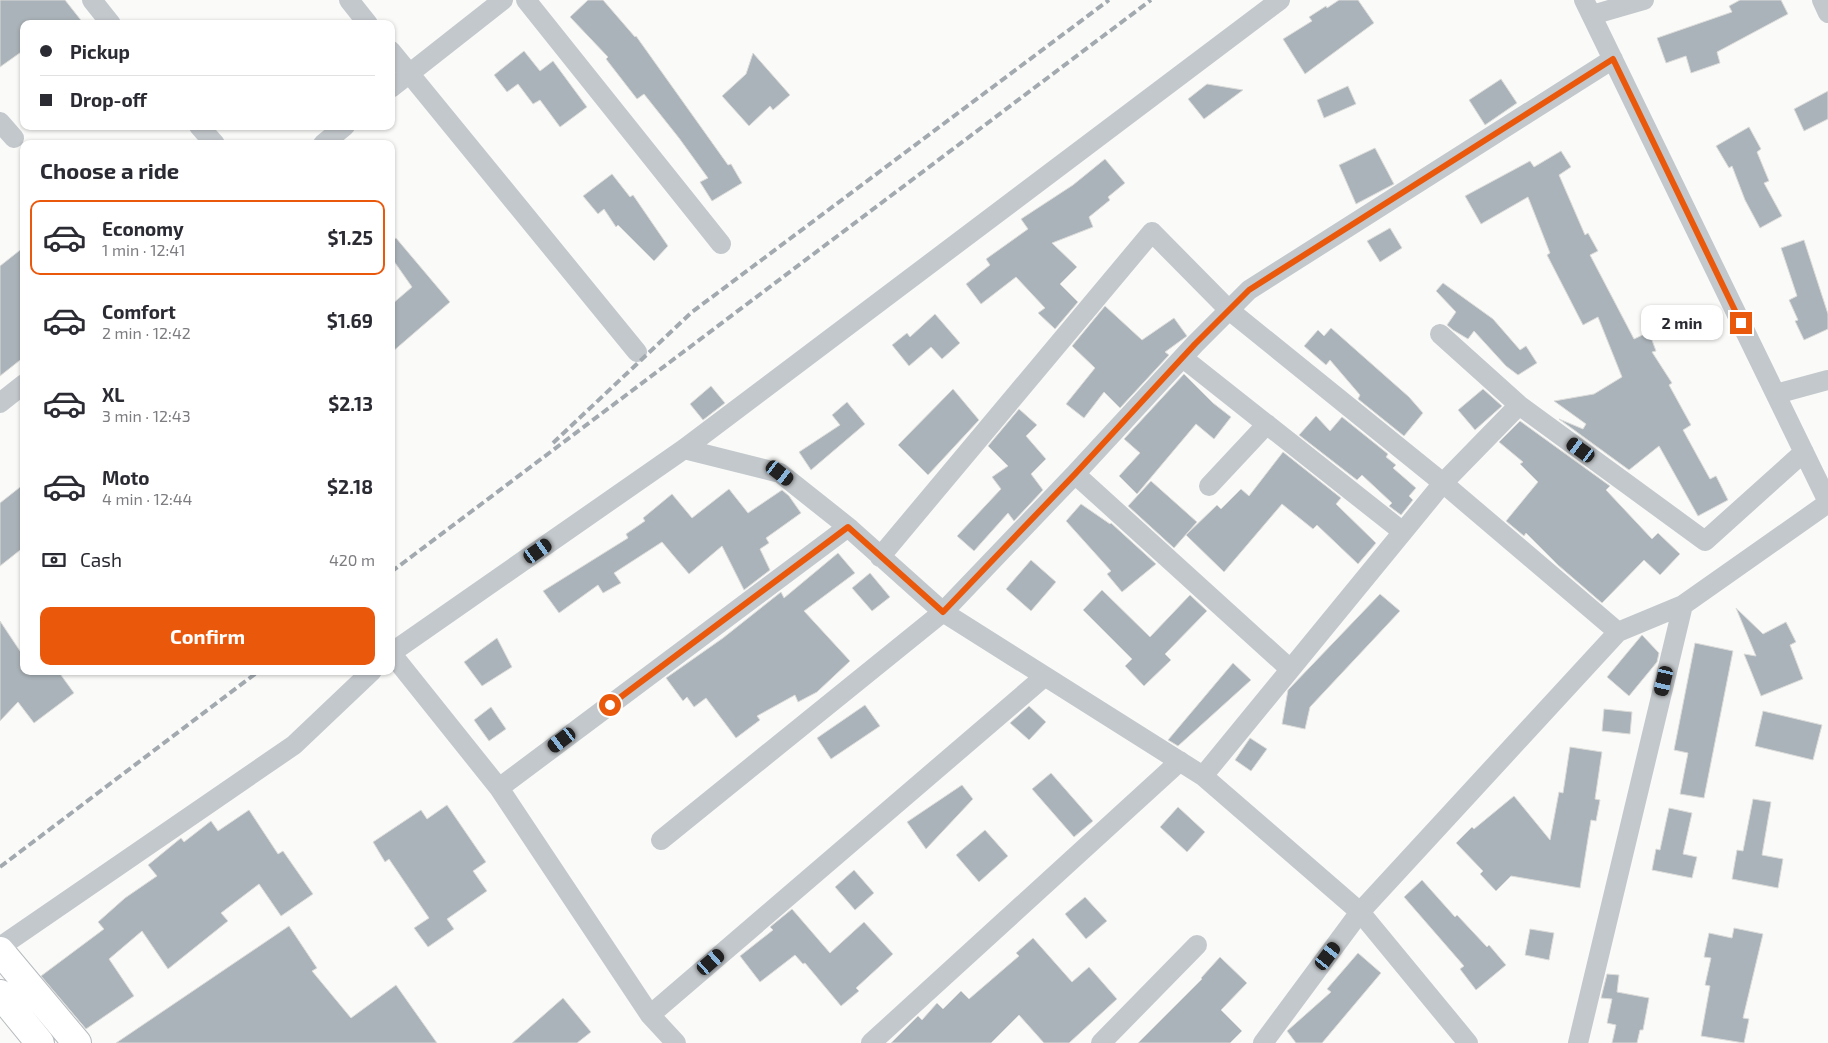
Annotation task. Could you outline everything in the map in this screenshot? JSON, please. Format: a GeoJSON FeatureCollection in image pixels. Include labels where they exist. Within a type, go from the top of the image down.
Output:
{"type":"FeatureCollection","features":[{"type":"Feature","properties":{"kind":"main road"},"geometry":{"type":"LineString","coordinates":[[0,952],[77,1043]]}},
{"type":"Feature","properties":{"kind":"main road"},"geometry":{"type":"LineString","coordinates":[[0,994],[40,1043]]}},
{"type":"Feature","properties":{"kind":"street"},"geometry":{"type":"LineString","coordinates":[[92,0],[108,20]]}},
{"type":"Feature","properties":{"kind":"street"},"geometry":{"type":"LineString","coordinates":[[349,0],[365,20]]}},
{"type":"Feature","properties":{"kind":"street"},"geometry":{"type":"LineString","coordinates":[[395,85],[503,0]]}},
{"type":"Feature","properties":{"kind":"street"},"geometry":{"type":"LineString","coordinates":[[526,0],[721,244]]}},
{"type":"Feature","properties":{"kind":"street"},"geometry":{"type":"LineString","coordinates":[[395,650],[684,449],[1280,0]]}},
{"type":"Feature","properties":{"kind":"street"},"geometry":{"type":"LineString","coordinates":[[1263,1043],[1360,912],[1618,632],[1683,605],[1828,503],[1588,8],[1644,0]]}},
{"type":"Feature","properties":{"kind":"street"},"geometry":{"type":"LineString","coordinates":[[1822,0],[1828,12]]}},
{"type":"Feature","properties":{"kind":"street"},"geometry":{"type":"LineString","coordinates":[[395,56],[637,352]]}},
{"type":"Feature","properties":{"kind":"street"},"geometry":{"type":"LineString","coordinates":[[661,840],[943,612],[1249,290],[1613,59]]}},
{"type":"Feature","properties":{"kind":"street"},"geometry":{"type":"LineString","coordinates":[[0,122],[14,138]]}},
{"type":"Feature","properties":{"kind":"street"},"geometry":{"type":"LineString","coordinates":[[203,130],[211,140]]}},
{"type":"Feature","properties":{"kind":"street"},"geometry":{"type":"LineString","coordinates":[[328,140],[340,130]]}},
{"type":"Feature","properties":{"kind":"street"},"geometry":{"type":"LineString","coordinates":[[880,557],[1152,232],[1229,310],[1443,483],[1618,632]]}},
{"type":"Feature","properties":{"kind":"street"},"geometry":{"type":"LineString","coordinates":[[1440,334],[1519,405],[1705,541],[1804,452]]}},
{"type":"Feature","properties":{"kind":"street"},"geometry":{"type":"LineString","coordinates":[[1183,358],[1403,532]]}},
{"type":"Feature","properties":{"kind":"street"},"geometry":{"type":"LineString","coordinates":[[1776,394],[1828,380]]}},
{"type":"Feature","properties":{"kind":"street"},"geometry":{"type":"LineString","coordinates":[[0,403],[20,387]]}},
{"type":"Feature","properties":{"kind":"street"},"geometry":{"type":"LineString","coordinates":[[1203,776],[1443,483],[1519,405]]}},
{"type":"Feature","properties":{"kind":"street"},"geometry":{"type":"LineString","coordinates":[[1209,486],[1267,424]]}},
{"type":"Feature","properties":{"kind":"street"},"geometry":{"type":"LineString","coordinates":[[684,449],[780,473],[848,527],[943,612],[1203,776],[1360,912],[1468,1043]]}},
{"type":"Feature","properties":{"kind":"street"},"geometry":{"type":"LineString","coordinates":[[1075,474],[1290,669]]}},
{"type":"Feature","properties":{"kind":"street"},"geometry":{"type":"LineString","coordinates":[[498,788],[848,527]]}},
{"type":"Feature","properties":{"kind":"street"},"geometry":{"type":"LineString","coordinates":[[1578,1043],[1683,605]]}},
{"type":"Feature","properties":{"kind":"street"},"geometry":{"type":"LineString","coordinates":[[395,658],[498,788],[650,1014],[676,1043]]}},
{"type":"Feature","properties":{"kind":"street"},"geometry":{"type":"LineString","coordinates":[[0,947],[294,745],[368,675]]}},
{"type":"Feature","properties":{"kind":"street"},"geometry":{"type":"LineString","coordinates":[[650,1014],[1044,677]]}},
{"type":"Feature","properties":{"kind":"street"},"geometry":{"type":"LineString","coordinates":[[871,1043],[1180,761]]}},
{"type":"Feature","properties":{"kind":"street"},"geometry":{"type":"LineString","coordinates":[[1101,1043],[1197,945]]}},
{"type":"Feature","properties":{"kind":"building"},"geometry":{"type":"Polygon","coordinates":[[[0,0],[65,0],[81,20],[20,20],[20,53],[0,67],[0,0]]]}},
{"type":"Feature","properties":{"kind":"building"},"geometry":{"type":"Polygon","coordinates":[[[588,0],[603,0],[636,36],[728,165],[731,164],[742,183],[712,201],[700,182],[708,178],[679,138],[644,94],[637,99],[606,59],[608,57],[570,17],[588,0]]]}},
{"type":"Feature","properties":{"kind":"building"},"geometry":{"type":"Polygon","coordinates":[[[1339,0],[1358,0],[1374,23],[1305,74],[1283,39],[1312,21],[1309,17],[1339,0]]]}},
{"type":"Feature","properties":{"kind":"building"},"geometry":{"type":"Polygon","coordinates":[[[1740,0],[1781,0],[1788,14],[1717,52],[1720,63],[1691,73],[1686,56],[1666,63],[1657,38],[1732,12],[1729,6],[1740,0]]]}},
{"type":"Feature","properties":{"kind":"building"},"geometry":{"type":"Polygon","coordinates":[[[524,51],[540,71],[553,61],[587,107],[560,127],[540,100],[533,104],[518,84],[507,92],[494,75],[524,51]]]}},
{"type":"Feature","properties":{"kind":"building"},"geometry":{"type":"Polygon","coordinates":[[[753,53],[790,95],[773,110],[770,106],[749,126],[722,96],[746,74],[753,53]]]}},
{"type":"Feature","properties":{"kind":"building"},"geometry":{"type":"Polygon","coordinates":[[[1501,79],[1517,103],[1485,125],[1469,100],[1501,79]]]}},
{"type":"Feature","properties":{"kind":"building"},"geometry":{"type":"Polygon","coordinates":[[[1207,84],[1243,90],[1204,119],[1188,99],[1207,84]]]}},
{"type":"Feature","properties":{"kind":"building"},"geometry":{"type":"Polygon","coordinates":[[[1348,86],[1356,104],[1324,118],[1317,100],[1348,86]]]}},
{"type":"Feature","properties":{"kind":"building"},"geometry":{"type":"Polygon","coordinates":[[[1828,91],[1828,119],[1804,131],[1794,109],[1828,91]]]}},
{"type":"Feature","properties":{"kind":"building"},"geometry":{"type":"Polygon","coordinates":[[[1749,127],[1761,149],[1757,152],[1769,181],[1764,183],[1782,216],[1760,228],[1745,200],[1732,166],[1729,168],[1716,146],[1749,127]]]}},
{"type":"Feature","properties":{"kind":"building"},"geometry":{"type":"Polygon","coordinates":[[[1375,148],[1394,184],[1356,204],[1339,165],[1375,148]]]}},
{"type":"Feature","properties":{"kind":"building"},"geometry":{"type":"Polygon","coordinates":[[[1561,151],[1571,167],[1559,175],[1585,235],[1588,233],[1598,251],[1590,255],[1634,339],[1649,332],[1656,351],[1652,352],[1672,383],[1669,385],[1691,425],[1683,430],[1710,479],[1716,476],[1728,500],[1698,516],[1659,446],[1629,470],[1559,419],[1583,429],[1586,424],[1554,401],[1594,394],[1622,377],[1598,317],[1583,325],[1547,255],[1550,253],[1528,197],[1481,224],[1465,196],[1530,161],[1534,167],[1561,151]]]}},
{"type":"Feature","properties":{"kind":"building"},"geometry":{"type":"Polygon","coordinates":[[[1105,159],[1125,183],[1108,197],[1110,200],[1089,217],[1093,227],[1052,243],[1077,267],[1060,284],[1078,302],[1055,329],[1038,313],[1045,308],[1016,277],[981,304],[966,284],[990,265],[986,259],[1028,229],[1021,219],[1073,185],[1105,159]]]}},
{"type":"Feature","properties":{"kind":"building"},"geometry":{"type":"Polygon","coordinates":[[[612,174],[630,197],[633,195],[668,246],[654,261],[618,225],[616,227],[604,209],[598,214],[583,196],[612,174]]]}},
{"type":"Feature","properties":{"kind":"building"},"geometry":{"type":"Polygon","coordinates":[[[1390,228],[1402,248],[1380,262],[1367,241],[1390,228]]]}},
{"type":"Feature","properties":{"kind":"building"},"geometry":{"type":"Polygon","coordinates":[[[395,239],[450,302],[395,350],[395,302],[412,287],[395,263],[395,239]]]}},
{"type":"Feature","properties":{"kind":"building"},"geometry":{"type":"Polygon","coordinates":[[[1804,240],[1828,314],[1828,329],[1804,340],[1795,321],[1798,320],[1789,300],[1797,296],[1781,248],[1804,240]]]}},
{"type":"Feature","properties":{"kind":"building"},"geometry":{"type":"Polygon","coordinates":[[[20,250],[20,360],[0,376],[0,266],[20,250]]]}},
{"type":"Feature","properties":{"kind":"building"},"geometry":{"type":"Polygon","coordinates":[[[1443,283],[1493,319],[1520,350],[1526,346],[1537,363],[1518,375],[1506,366],[1474,331],[1468,339],[1447,325],[1456,312],[1436,291],[1443,283]]]}},
{"type":"Feature","properties":{"kind":"building"},"geometry":{"type":"Polygon","coordinates":[[[1105,306],[1142,340],[1174,318],[1187,336],[1165,352],[1169,355],[1120,408],[1104,392],[1084,418],[1066,404],[1095,368],[1072,346],[1105,306]]]}},
{"type":"Feature","properties":{"kind":"building"},"geometry":{"type":"Polygon","coordinates":[[[935,314],[960,343],[942,359],[931,347],[909,366],[892,345],[907,333],[910,337],[935,314]]]}},
{"type":"Feature","properties":{"kind":"building"},"geometry":{"type":"Polygon","coordinates":[[[1331,328],[1409,397],[1423,413],[1404,436],[1358,399],[1360,395],[1330,360],[1326,365],[1304,346],[1318,330],[1324,336],[1331,328]]]}},
{"type":"Feature","properties":{"kind":"building"},"geometry":{"type":"Polygon","coordinates":[[[1184,374],[1213,403],[1231,417],[1214,439],[1196,424],[1137,494],[1119,476],[1140,453],[1124,439],[1184,374]]]}},
{"type":"Feature","properties":{"kind":"building"},"geometry":{"type":"Polygon","coordinates":[[[711,386],[725,403],[703,420],[690,404],[711,386]]]}},
{"type":"Feature","properties":{"kind":"building"},"geometry":{"type":"Polygon","coordinates":[[[953,389],[979,420],[928,475],[898,445],[953,389]]]}},
{"type":"Feature","properties":{"kind":"building"},"geometry":{"type":"Polygon","coordinates":[[[1483,389],[1502,406],[1475,430],[1458,410],[1483,389]]]}},
{"type":"Feature","properties":{"kind":"building"},"geometry":{"type":"Polygon","coordinates":[[[847,402],[865,424],[811,470],[799,452],[840,425],[832,415],[847,402]]]}},
{"type":"Feature","properties":{"kind":"building"},"geometry":{"type":"Polygon","coordinates":[[[1019,409],[1037,425],[1026,436],[1046,459],[1031,474],[1043,490],[1014,521],[1008,513],[974,551],[957,536],[1001,489],[992,477],[1008,466],[988,446],[1019,409]]]}},
{"type":"Feature","properties":{"kind":"building"},"geometry":{"type":"Polygon","coordinates":[[[1316,416],[1330,431],[1342,417],[1388,454],[1386,457],[1396,465],[1393,468],[1416,488],[1409,496],[1413,500],[1401,515],[1389,506],[1392,503],[1362,475],[1357,480],[1299,435],[1316,416]]]}},
{"type":"Feature","properties":{"kind":"building"},"geometry":{"type":"Polygon","coordinates":[[[1520,421],[1610,486],[1606,490],[1652,539],[1658,533],[1680,554],[1660,575],[1644,560],[1602,603],[1558,565],[1526,533],[1524,536],[1506,521],[1538,482],[1520,464],[1523,462],[1499,442],[1520,421]]]}},
{"type":"Feature","properties":{"kind":"building"},"geometry":{"type":"Polygon","coordinates":[[[1283,452],[1341,498],[1336,504],[1376,543],[1358,564],[1317,525],[1313,529],[1282,504],[1224,572],[1186,535],[1217,505],[1221,509],[1241,489],[1249,496],[1283,452]]]}},
{"type":"Feature","properties":{"kind":"building"},"geometry":{"type":"Polygon","coordinates":[[[1151,481],[1197,522],[1174,548],[1128,506],[1151,481]]]}},
{"type":"Feature","properties":{"kind":"building"},"geometry":{"type":"Polygon","coordinates":[[[20,487],[20,550],[0,566],[0,503],[20,487]]]}},
{"type":"Feature","properties":{"kind":"building"},"geometry":{"type":"Polygon","coordinates":[[[729,489],[748,513],[782,490],[789,496],[801,513],[766,538],[769,543],[760,549],[770,570],[744,590],[722,546],[689,574],[662,542],[614,573],[621,583],[603,593],[598,585],[559,613],[543,591],[628,538],[626,534],[645,521],[643,518],[672,494],[692,518],[729,489]]]}},
{"type":"Feature","properties":{"kind":"building"},"geometry":{"type":"Polygon","coordinates":[[[1081,504],[1111,523],[1156,564],[1122,592],[1107,574],[1111,571],[1066,521],[1081,504]]]}},
{"type":"Feature","properties":{"kind":"building"},"geometry":{"type":"Polygon","coordinates":[[[838,553],[855,573],[804,611],[850,661],[817,692],[798,702],[795,695],[757,716],[760,720],[736,738],[706,698],[694,707],[687,697],[683,701],[666,678],[723,638],[781,592],[784,598],[838,553]]]}},
{"type":"Feature","properties":{"kind":"building"},"geometry":{"type":"Polygon","coordinates":[[[1031,560],[1056,582],[1031,611],[1006,589],[1031,560]]]}},
{"type":"Feature","properties":{"kind":"building"},"geometry":{"type":"Polygon","coordinates":[[[870,573],[890,597],[872,611],[852,588],[870,573]]]}},
{"type":"Feature","properties":{"kind":"building"},"geometry":{"type":"Polygon","coordinates":[[[1102,590],[1150,637],[1190,595],[1207,611],[1165,654],[1171,660],[1144,686],[1125,666],[1132,659],[1083,610],[1102,590]]]}},
{"type":"Feature","properties":{"kind":"building"},"geometry":{"type":"Polygon","coordinates":[[[1380,594],[1400,611],[1310,707],[1305,729],[1282,724],[1288,690],[1380,594]]]}},
{"type":"Feature","properties":{"kind":"building"},"geometry":{"type":"Polygon","coordinates":[[[1736,608],[1763,634],[1786,622],[1796,642],[1790,645],[1803,679],[1761,696],[1744,654],[1756,656],[1736,608]]]}},
{"type":"Feature","properties":{"kind":"building"},"geometry":{"type":"Polygon","coordinates":[[[0,621],[20,651],[20,675],[61,675],[74,693],[34,723],[18,702],[0,721],[0,621]]]}},
{"type":"Feature","properties":{"kind":"building"},"geometry":{"type":"Polygon","coordinates":[[[1642,635],[1659,653],[1657,662],[1629,696],[1607,677],[1642,635]]]}},
{"type":"Feature","properties":{"kind":"building"},"geometry":{"type":"Polygon","coordinates":[[[497,638],[512,667],[482,686],[464,662],[497,638]]]}},
{"type":"Feature","properties":{"kind":"building"},"geometry":{"type":"Polygon","coordinates":[[[1695,643],[1733,651],[1704,798],[1680,794],[1688,753],[1674,750],[1695,643]]]}},
{"type":"Feature","properties":{"kind":"building"},"geometry":{"type":"Polygon","coordinates":[[[1233,663],[1251,680],[1178,746],[1168,740],[1233,663]]]}},
{"type":"Feature","properties":{"kind":"building"},"geometry":{"type":"Polygon","coordinates":[[[865,705],[880,726],[831,759],[817,738],[865,705]]]}},
{"type":"Feature","properties":{"kind":"building"},"geometry":{"type":"Polygon","coordinates":[[[1029,706],[1046,722],[1029,740],[1010,723],[1029,706]]]}},
{"type":"Feature","properties":{"kind":"building"},"geometry":{"type":"Polygon","coordinates":[[[491,707],[506,729],[489,741],[474,720],[491,707]]]}},
{"type":"Feature","properties":{"kind":"building"},"geometry":{"type":"Polygon","coordinates":[[[1604,709],[1632,712],[1630,734],[1602,731],[1604,709]]]}},
{"type":"Feature","properties":{"kind":"building"},"geometry":{"type":"Polygon","coordinates":[[[1763,711],[1822,725],[1813,760],[1755,746],[1763,711]]]}},
{"type":"Feature","properties":{"kind":"building"},"geometry":{"type":"Polygon","coordinates":[[[1250,738],[1267,749],[1251,771],[1235,760],[1250,738]]]}},
{"type":"Feature","properties":{"kind":"building"},"geometry":{"type":"Polygon","coordinates":[[[1570,747],[1602,752],[1595,799],[1600,800],[1596,821],[1591,820],[1580,888],[1511,876],[1496,891],[1480,874],[1483,871],[1456,843],[1472,827],[1474,829],[1514,796],[1550,840],[1559,792],[1563,793],[1570,747]]]}},
{"type":"Feature","properties":{"kind":"building"},"geometry":{"type":"Polygon","coordinates":[[[1051,773],[1093,821],[1074,837],[1032,789],[1051,773]]]}},
{"type":"Feature","properties":{"kind":"building"},"geometry":{"type":"Polygon","coordinates":[[[962,785],[973,799],[926,849],[907,822],[962,785]]]}},
{"type":"Feature","properties":{"kind":"building"},"geometry":{"type":"Polygon","coordinates":[[[1753,799],[1771,802],[1762,855],[1783,859],[1778,888],[1732,879],[1737,850],[1743,851],[1753,799]]]}},
{"type":"Feature","properties":{"kind":"building"},"geometry":{"type":"Polygon","coordinates":[[[447,805],[486,862],[473,871],[487,891],[447,919],[454,929],[428,947],[414,928],[429,918],[389,859],[385,862],[373,842],[421,810],[427,819],[447,805]]]}},
{"type":"Feature","properties":{"kind":"building"},"geometry":{"type":"Polygon","coordinates":[[[1178,807],[1205,832],[1187,852],[1160,827],[1178,807]]]}},
{"type":"Feature","properties":{"kind":"building"},"geometry":{"type":"Polygon","coordinates":[[[1669,808],[1692,813],[1683,854],[1697,857],[1692,878],[1652,870],[1656,849],[1660,850],[1669,808]]]}},
{"type":"Feature","properties":{"kind":"building"},"geometry":{"type":"Polygon","coordinates":[[[249,810],[278,854],[283,851],[313,894],[281,916],[259,884],[221,913],[228,921],[168,969],[142,931],[109,959],[134,996],[86,1029],[41,976],[104,929],[98,922],[125,898],[157,876],[148,865],[181,838],[184,842],[211,821],[218,831],[249,810]]]}},
{"type":"Feature","properties":{"kind":"building"},"geometry":{"type":"Polygon","coordinates":[[[985,830],[1008,856],[979,882],[956,855],[985,830]]]}},
{"type":"Feature","properties":{"kind":"building"},"geometry":{"type":"Polygon","coordinates":[[[854,870],[874,893],[855,910],[835,887],[854,870]]]}},
{"type":"Feature","properties":{"kind":"building"},"geometry":{"type":"Polygon","coordinates":[[[1422,880],[1455,917],[1457,915],[1487,947],[1489,945],[1506,965],[1476,990],[1460,969],[1464,966],[1404,897],[1422,880]]]}},
{"type":"Feature","properties":{"kind":"building"},"geometry":{"type":"Polygon","coordinates":[[[1085,897],[1107,921],[1086,939],[1065,914],[1085,897]]]}},
{"type":"Feature","properties":{"kind":"building"},"geometry":{"type":"Polygon","coordinates":[[[792,909],[830,953],[864,922],[893,954],[856,988],[859,991],[841,1006],[805,963],[803,964],[795,955],[760,982],[740,956],[773,930],[770,927],[792,909]]]}},
{"type":"Feature","properties":{"kind":"building"},"geometry":{"type":"Polygon","coordinates":[[[289,926],[317,968],[312,971],[351,1018],[396,985],[437,1043],[116,1043],[289,926]]]}},
{"type":"Feature","properties":{"kind":"building"},"geometry":{"type":"Polygon","coordinates":[[[1734,928],[1763,934],[1743,1018],[1749,1019],[1744,1043],[1701,1036],[1710,986],[1705,985],[1711,958],[1704,957],[1709,933],[1732,938],[1734,928]]]}},
{"type":"Feature","properties":{"kind":"building"},"geometry":{"type":"Polygon","coordinates":[[[1530,929],[1554,933],[1549,960],[1525,955],[1530,929]]]}},
{"type":"Feature","properties":{"kind":"building"},"geometry":{"type":"Polygon","coordinates":[[[1033,938],[1072,982],[1089,967],[1117,999],[1069,1043],[1044,1043],[1019,1015],[991,1043],[891,1043],[918,1016],[922,1020],[937,1003],[943,1009],[961,991],[969,999],[1019,956],[1016,953],[1033,938]]]}},
{"type":"Feature","properties":{"kind":"building"},"geometry":{"type":"Polygon","coordinates":[[[1358,953],[1381,973],[1322,1043],[1296,1043],[1287,1031],[1331,992],[1327,989],[1358,953]]]}},
{"type":"Feature","properties":{"kind":"building"},"geometry":{"type":"Polygon","coordinates":[[[1220,957],[1247,983],[1221,1010],[1242,1031],[1230,1043],[1138,1043],[1202,979],[1220,957]]]}},
{"type":"Feature","properties":{"kind":"building"},"geometry":{"type":"Polygon","coordinates":[[[1607,974],[1619,975],[1617,992],[1649,998],[1643,1030],[1640,1030],[1637,1043],[1612,1043],[1616,1025],[1607,1023],[1612,999],[1601,998],[1607,974]]]}},
{"type":"Feature","properties":{"kind":"building"},"geometry":{"type":"Polygon","coordinates":[[[563,998],[591,1032],[577,1043],[512,1043],[563,998]]]}},
{"type":"Feature","properties":{"kind":"railway"},"geometry":{"type":"LineString","coordinates":[[553,443],[692,312],[1109,0]]}},
{"type":"Feature","properties":{"kind":"railway"},"geometry":{"type":"LineString","coordinates":[[395,569],[1151,0]]}},
{"type":"Feature","properties":{"kind":"railway"},"geometry":{"type":"LineString","coordinates":[[0,867],[254,675]]}},
{"type":"Feature","properties":{"kind":"route"},"geometry":{"type":"LineString","coordinates":[[610,705],[848,527],[943,612],[1075,474],[1195,344],[1249,290],[1613,59],[1741,323]]}}]}
